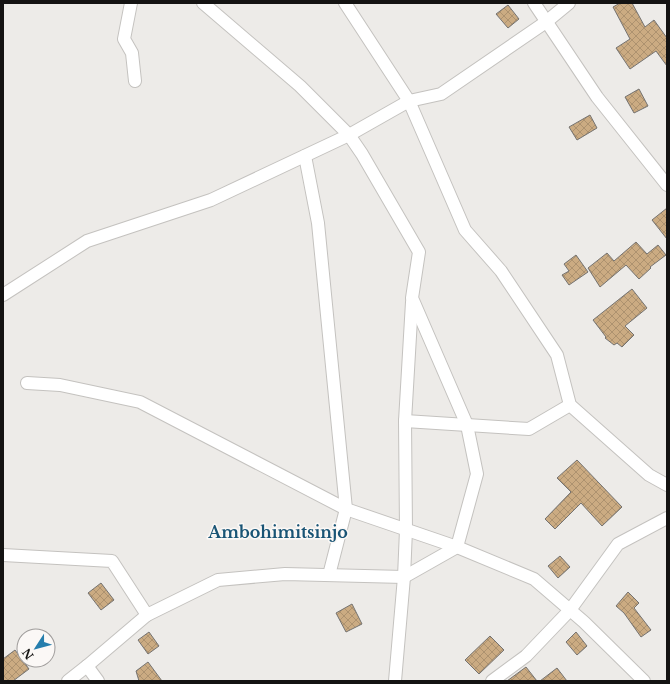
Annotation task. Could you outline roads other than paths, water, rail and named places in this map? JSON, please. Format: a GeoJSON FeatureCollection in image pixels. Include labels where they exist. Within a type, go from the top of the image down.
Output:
{"type":"FeatureCollection","features":[{"type":"Feature","properties":{"kind":"street"},"geometry":{"type":"LineString","coordinates":[[131,3],[124,39],[132,53],[135,81]]}},
{"type":"Feature","properties":{"kind":"street"},"geometry":{"type":"LineString","coordinates":[[203,3],[300,86],[349,135],[362,154],[419,252],[412,298],[405,421],[406,530],[404,577],[395,681]]}},
{"type":"Feature","properties":{"kind":"street"},"geometry":{"type":"LineString","coordinates":[[345,3],[409,101],[465,230],[501,271],[557,355],[570,405],[649,475],[667,485]]}},
{"type":"Feature","properties":{"kind":"street"},"geometry":{"type":"LineString","coordinates":[[534,3],[597,97],[667,185]]}},
{"type":"Feature","properties":{"kind":"street"},"geometry":{"type":"LineString","coordinates":[[3,295],[87,241],[211,200],[349,135],[409,101],[441,94],[546,22],[569,3]]}},
{"type":"Feature","properties":{"kind":"street"},"geometry":{"type":"LineString","coordinates":[[305,156],[318,223],[346,510],[329,575]]}},
{"type":"Feature","properties":{"kind":"street"},"geometry":{"type":"LineString","coordinates":[[68,681],[147,615],[218,580],[285,574],[404,577],[457,547],[477,474],[467,425],[412,298]]}},
{"type":"Feature","properties":{"kind":"street"},"geometry":{"type":"LineString","coordinates":[[27,383],[60,385],[140,402],[346,510],[457,547],[534,579],[584,622],[644,681]]}},
{"type":"Feature","properties":{"kind":"street"},"geometry":{"type":"LineString","coordinates":[[405,421],[529,429],[570,405]]}},
{"type":"Feature","properties":{"kind":"street"},"geometry":{"type":"LineString","coordinates":[[492,681],[526,656],[570,610],[618,544],[667,518]]}},
{"type":"Feature","properties":{"kind":"street"},"geometry":{"type":"LineString","coordinates":[[3,555],[112,561],[147,615]]}},
{"type":"Feature","properties":{"kind":"street"},"geometry":{"type":"LineString","coordinates":[[86,666],[98,681]]}},
{"type":"Feature","properties":{"kind":"district","name":"Ambohimitsinjo"},"geometry":{"type":"Point","coordinates":[278,532]}}]}
